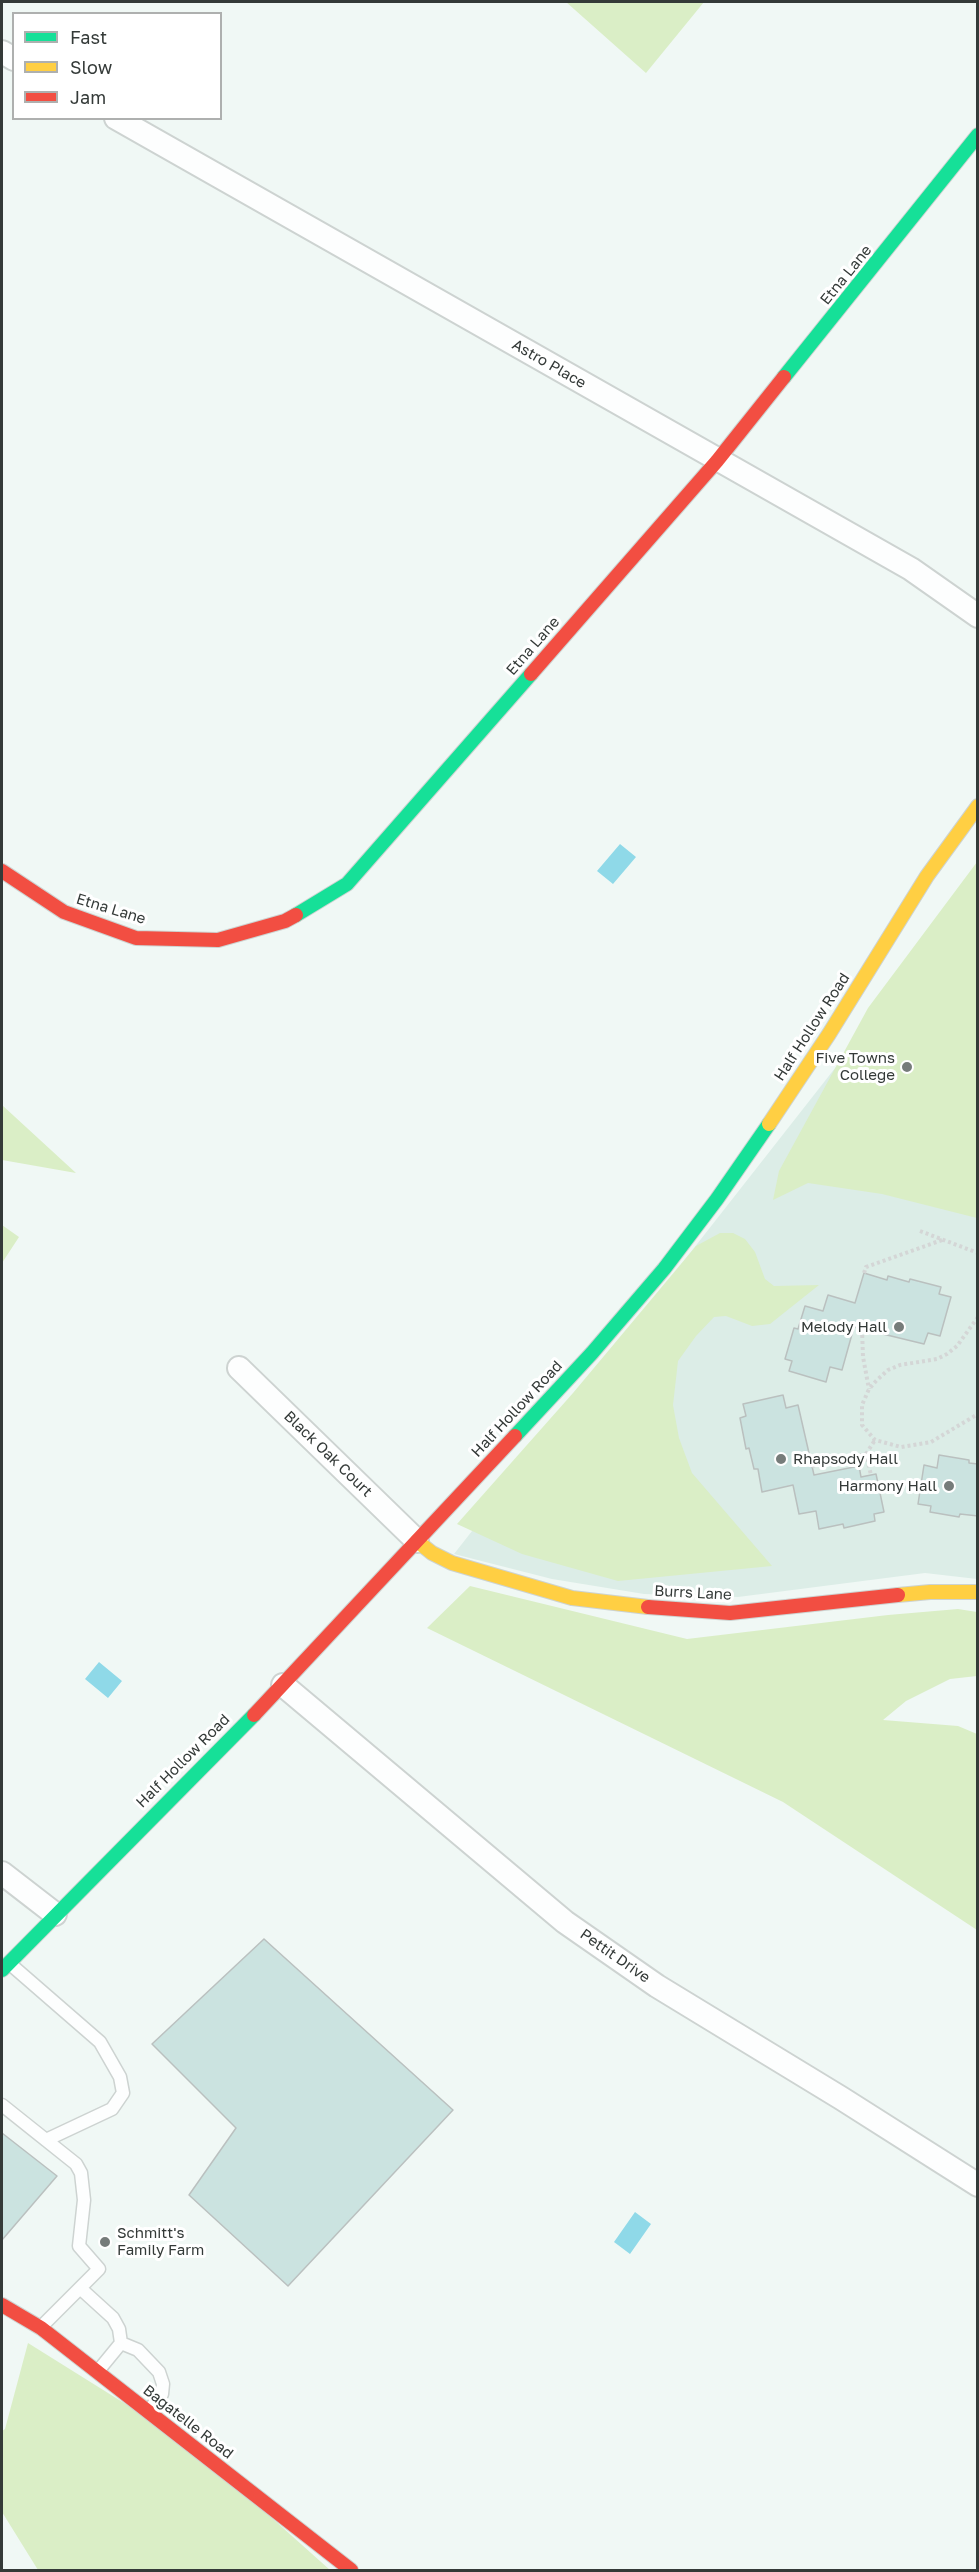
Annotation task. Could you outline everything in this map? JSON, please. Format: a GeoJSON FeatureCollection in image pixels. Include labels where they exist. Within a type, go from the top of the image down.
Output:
{"type":"FeatureCollection","features":[{"type":"Feature","properties":{"kind":"street","name":"Astro Place"},"geometry":{"type":"LineString","coordinates":[[120,120],[911,569],[978,616]]}},
{"type":"Feature","properties":{"kind":"street","name":"Etna Lane"},"geometry":{"type":"LineString","coordinates":[[2,872],[64,912],[136,938],[218,940],[285,921],[347,884],[717,461],[978,135]]}},
{"type":"Feature","properties":{"kind":"street","name":"Half Hollow Road"},"geometry":{"type":"LineString","coordinates":[[5,1966],[283,1685],[592,1353],[671,1260],[759,1138],[829,1034],[927,876],[978,806]]}},
{"type":"Feature","properties":{"kind":"street","name":"Black Oak Court"},"geometry":{"type":"LineString","coordinates":[[239,1368],[417,1541]]}},
{"type":"Feature","properties":{"kind":"street","name":"Burrs Lane"},"geometry":{"type":"LineString","coordinates":[[417,1541],[432,1553],[452,1563],[561,1595],[678,1611],[730,1613],[930,1592],[978,1592]]}},
{"type":"Feature","properties":{"kind":"street","name":"Pettit Drive"},"geometry":{"type":"LineString","coordinates":[[283,1685],[565,1922],[657,1986],[840,2097],[978,2185]]}},
{"type":"Feature","properties":{"kind":"street"},"geometry":{"type":"LineString","coordinates":[[2,1874],[55,1914]]}},
{"type":"Feature","properties":{"kind":"street","name":"Bagatelle Road"},"geometry":{"type":"LineString","coordinates":[[2,2305],[41,2328],[351,2571]]}},
{"type":"Feature","properties":{"kind":"lane"},"geometry":{"type":"LineString","coordinates":[[5,1966],[100,2042],[120,2077],[123,2093],[112,2109],[46,2140]]}},
{"type":"Feature","properties":{"kind":"lane"},"geometry":{"type":"LineString","coordinates":[[2,2105],[75,2164],[81,2173],[84,2200],[79,2246],[99,2269],[41,2328]]}},
{"type":"Feature","properties":{"kind":"lane"},"geometry":{"type":"LineString","coordinates":[[80,2288],[113,2318],[119,2329],[121,2343],[97,2372]]}},
{"type":"Feature","properties":{"kind":"lane"},"geometry":{"type":"LineString","coordinates":[[121,2343],[138,2350],[159,2373],[163,2384],[162,2394],[148,2412]]}},
{"type":"Feature","properties":{"kind":"path"},"geometry":{"type":"LineString","coordinates":[[920,1232],[978,1253]]}},
{"type":"Feature","properties":{"kind":"path"},"geometry":{"type":"LineString","coordinates":[[864,1273],[866,1266],[942,1240]]}},
{"type":"Feature","properties":{"kind":"path"},"geometry":{"type":"LineString","coordinates":[[978,1317],[957,1346],[947,1354],[937,1359],[900,1365],[888,1370],[868,1389],[862,1405],[862,1425],[875,1440],[901,1447],[931,1442],[978,1414]]}},
{"type":"Feature","properties":{"kind":"path"},"geometry":{"type":"LineString","coordinates":[[862,1329],[868,1389]]}},
{"type":"Feature","properties":{"kind":"path"},"geometry":{"type":"LineString","coordinates":[[812,1466],[866,1454],[875,1440]]}},
{"type":"Feature","properties":{"kind":"path"},"geometry":{"type":"LineString","coordinates":[[866,1454],[871,1475]]}},
{"type":"Feature","properties":{"kind":"shaded area","name":"Five Towns College"},"geometry":{"type":"Polygon","coordinates":[[[977,887],[977,1579],[925,1573],[738,1597],[644,1594],[552,1579],[454,1554],[977,887]]]}},
{"type":"Feature","properties":{"kind":"green space"},"geometry":{"type":"Polygon","coordinates":[[[566,2],[704,2],[646,73],[566,2]]]}},
{"type":"Feature","properties":{"kind":"green space"},"geometry":{"type":"Polygon","coordinates":[[[977,862],[977,1218],[882,1194],[808,1183],[773,1200],[779,1171],[868,1008],[977,862]]]}},
{"type":"Feature","properties":{"kind":"green space"},"geometry":{"type":"Polygon","coordinates":[[[2,1105],[76,1173],[2,1160],[2,1105]]]}},
{"type":"Feature","properties":{"kind":"green space"},"geometry":{"type":"Polygon","coordinates":[[[2,1225],[19,1237],[2,1263],[2,1225]]]}},
{"type":"Feature","properties":{"kind":"green space"},"geometry":{"type":"Polygon","coordinates":[[[720,1233],[733,1233],[745,1239],[755,1252],[765,1279],[774,1286],[819,1285],[770,1324],[752,1326],[726,1316],[714,1317],[696,1336],[678,1361],[673,1405],[679,1438],[692,1473],[772,1566],[618,1581],[522,1554],[457,1524],[573,1393],[696,1246],[720,1233]]]}},
{"type":"Feature","properties":{"kind":"green space"},"geometry":{"type":"Polygon","coordinates":[[[470,1586],[687,1639],[888,1615],[958,1609],[977,1612],[977,1676],[950,1679],[906,1701],[883,1720],[958,1726],[977,1734],[977,1930],[783,1802],[427,1628],[470,1586]]]}},
{"type":"Feature","properties":{"kind":"green space"},"geometry":{"type":"Polygon","coordinates":[[[28,2343],[188,2443],[330,2570],[38,2570],[2,2512],[2,2431],[5,2429],[28,2343]]]}},
{"type":"Feature","properties":{"kind":"water"},"geometry":{"type":"Polygon","coordinates":[[[620,844],[636,857],[613,884],[597,871],[620,844]]]}},
{"type":"Feature","properties":{"kind":"water"},"geometry":{"type":"Polygon","coordinates":[[[99,1662],[122,1681],[108,1698],[85,1679],[99,1662]]]}},
{"type":"Feature","properties":{"kind":"water"},"geometry":{"type":"Polygon","coordinates":[[[635,2212],[651,2224],[630,2254],[614,2242],[635,2212]]]}},
{"type":"Feature","properties":{"kind":"building","name":"Melody Hall"},"geometry":{"type":"Polygon","coordinates":[[[864,1273],[887,1280],[888,1276],[941,1287],[939,1294],[951,1297],[940,1336],[928,1333],[924,1344],[854,1327],[842,1370],[830,1367],[826,1382],[789,1371],[792,1361],[785,1359],[794,1328],[798,1329],[805,1306],[823,1311],[828,1295],[855,1303],[864,1273]]]}},
{"type":"Feature","properties":{"kind":"building","name":"Rhapsody Hall"},"geometry":{"type":"Polygon","coordinates":[[[783,1395],[786,1408],[798,1405],[814,1475],[859,1466],[861,1477],[876,1474],[884,1512],[874,1514],[875,1521],[844,1528],[843,1524],[819,1529],[816,1511],[799,1514],[793,1485],[762,1492],[758,1469],[754,1469],[749,1448],[746,1449],[740,1418],[746,1416],[743,1404],[783,1395]]]}},
{"type":"Feature","properties":{"kind":"building","name":"Harmony Hall"},"geometry":{"type":"Polygon","coordinates":[[[939,1455],[969,1460],[969,1463],[978,1464],[978,1516],[960,1514],[959,1517],[930,1512],[931,1506],[918,1504],[924,1465],[937,1468],[939,1455]]]}},
{"type":"Feature","properties":{"kind":"building"},"geometry":{"type":"Polygon","coordinates":[[[264,1939],[453,2110],[288,2286],[189,2195],[236,2128],[152,2044],[264,1939]]]}},
{"type":"Feature","properties":{"kind":"building"},"geometry":{"type":"Polygon","coordinates":[[[2,2133],[57,2176],[2,2240],[2,2133]]]}},
{"type":"Feature","properties":{"kind":"traffic: fast"},"geometry":{"type":"LineString","coordinates":[[784,377],[978,135]]}},
{"type":"Feature","properties":{"kind":"traffic: fast"},"geometry":{"type":"LineString","coordinates":[[296,915],[347,884],[531,674]]}},
{"type":"Feature","properties":{"kind":"traffic: fast"},"geometry":{"type":"LineString","coordinates":[[515,1436],[592,1353],[664,1269],[717,1199],[769,1124]]}},
{"type":"Feature","properties":{"kind":"traffic: fast"},"geometry":{"type":"LineString","coordinates":[[2,1970],[254,1715]]}},
{"type":"Feature","properties":{"kind":"traffic: slow"},"geometry":{"type":"LineString","coordinates":[[769,1124],[829,1034],[927,876],[978,806]]}},
{"type":"Feature","properties":{"kind":"traffic: slow"},"geometry":{"type":"LineString","coordinates":[[417,1541],[432,1553],[452,1563],[572,1598],[648,1607]]}},
{"type":"Feature","properties":{"kind":"traffic: slow"},"geometry":{"type":"LineString","coordinates":[[898,1595],[978,1592]]}},
{"type":"Feature","properties":{"kind":"traffic: jam"},"geometry":{"type":"LineString","coordinates":[[531,674],[717,461],[784,377]]}},
{"type":"Feature","properties":{"kind":"traffic: jam"},"geometry":{"type":"LineString","coordinates":[[2,871],[64,912],[136,938],[218,940],[285,921],[296,915]]}},
{"type":"Feature","properties":{"kind":"traffic: jam"},"geometry":{"type":"LineString","coordinates":[[254,1715],[515,1436]]}},
{"type":"Feature","properties":{"kind":"traffic: jam"},"geometry":{"type":"LineString","coordinates":[[648,1607],[730,1613],[898,1595]]}},
{"type":"Feature","properties":{"kind":"traffic: jam"},"geometry":{"type":"LineString","coordinates":[[2,2305],[41,2328],[351,2570]]}},
{"type":"Feature","properties":{"kind":"place","name":"Five Towns College"},"geometry":{"type":"Point","coordinates":[907,1067]}},
{"type":"Feature","properties":{"kind":"place","name":"Melody Hall"},"geometry":{"type":"Point","coordinates":[899,1327]}},
{"type":"Feature","properties":{"kind":"place","name":"Rhapsody Hall"},"geometry":{"type":"Point","coordinates":[781,1459]}},
{"type":"Feature","properties":{"kind":"place","name":"Harmony Hall"},"geometry":{"type":"Point","coordinates":[949,1486]}},
{"type":"Feature","properties":{"kind":"place","name":"Schmitt's Family Farm"},"geometry":{"type":"Point","coordinates":[105,2242]}}]}
